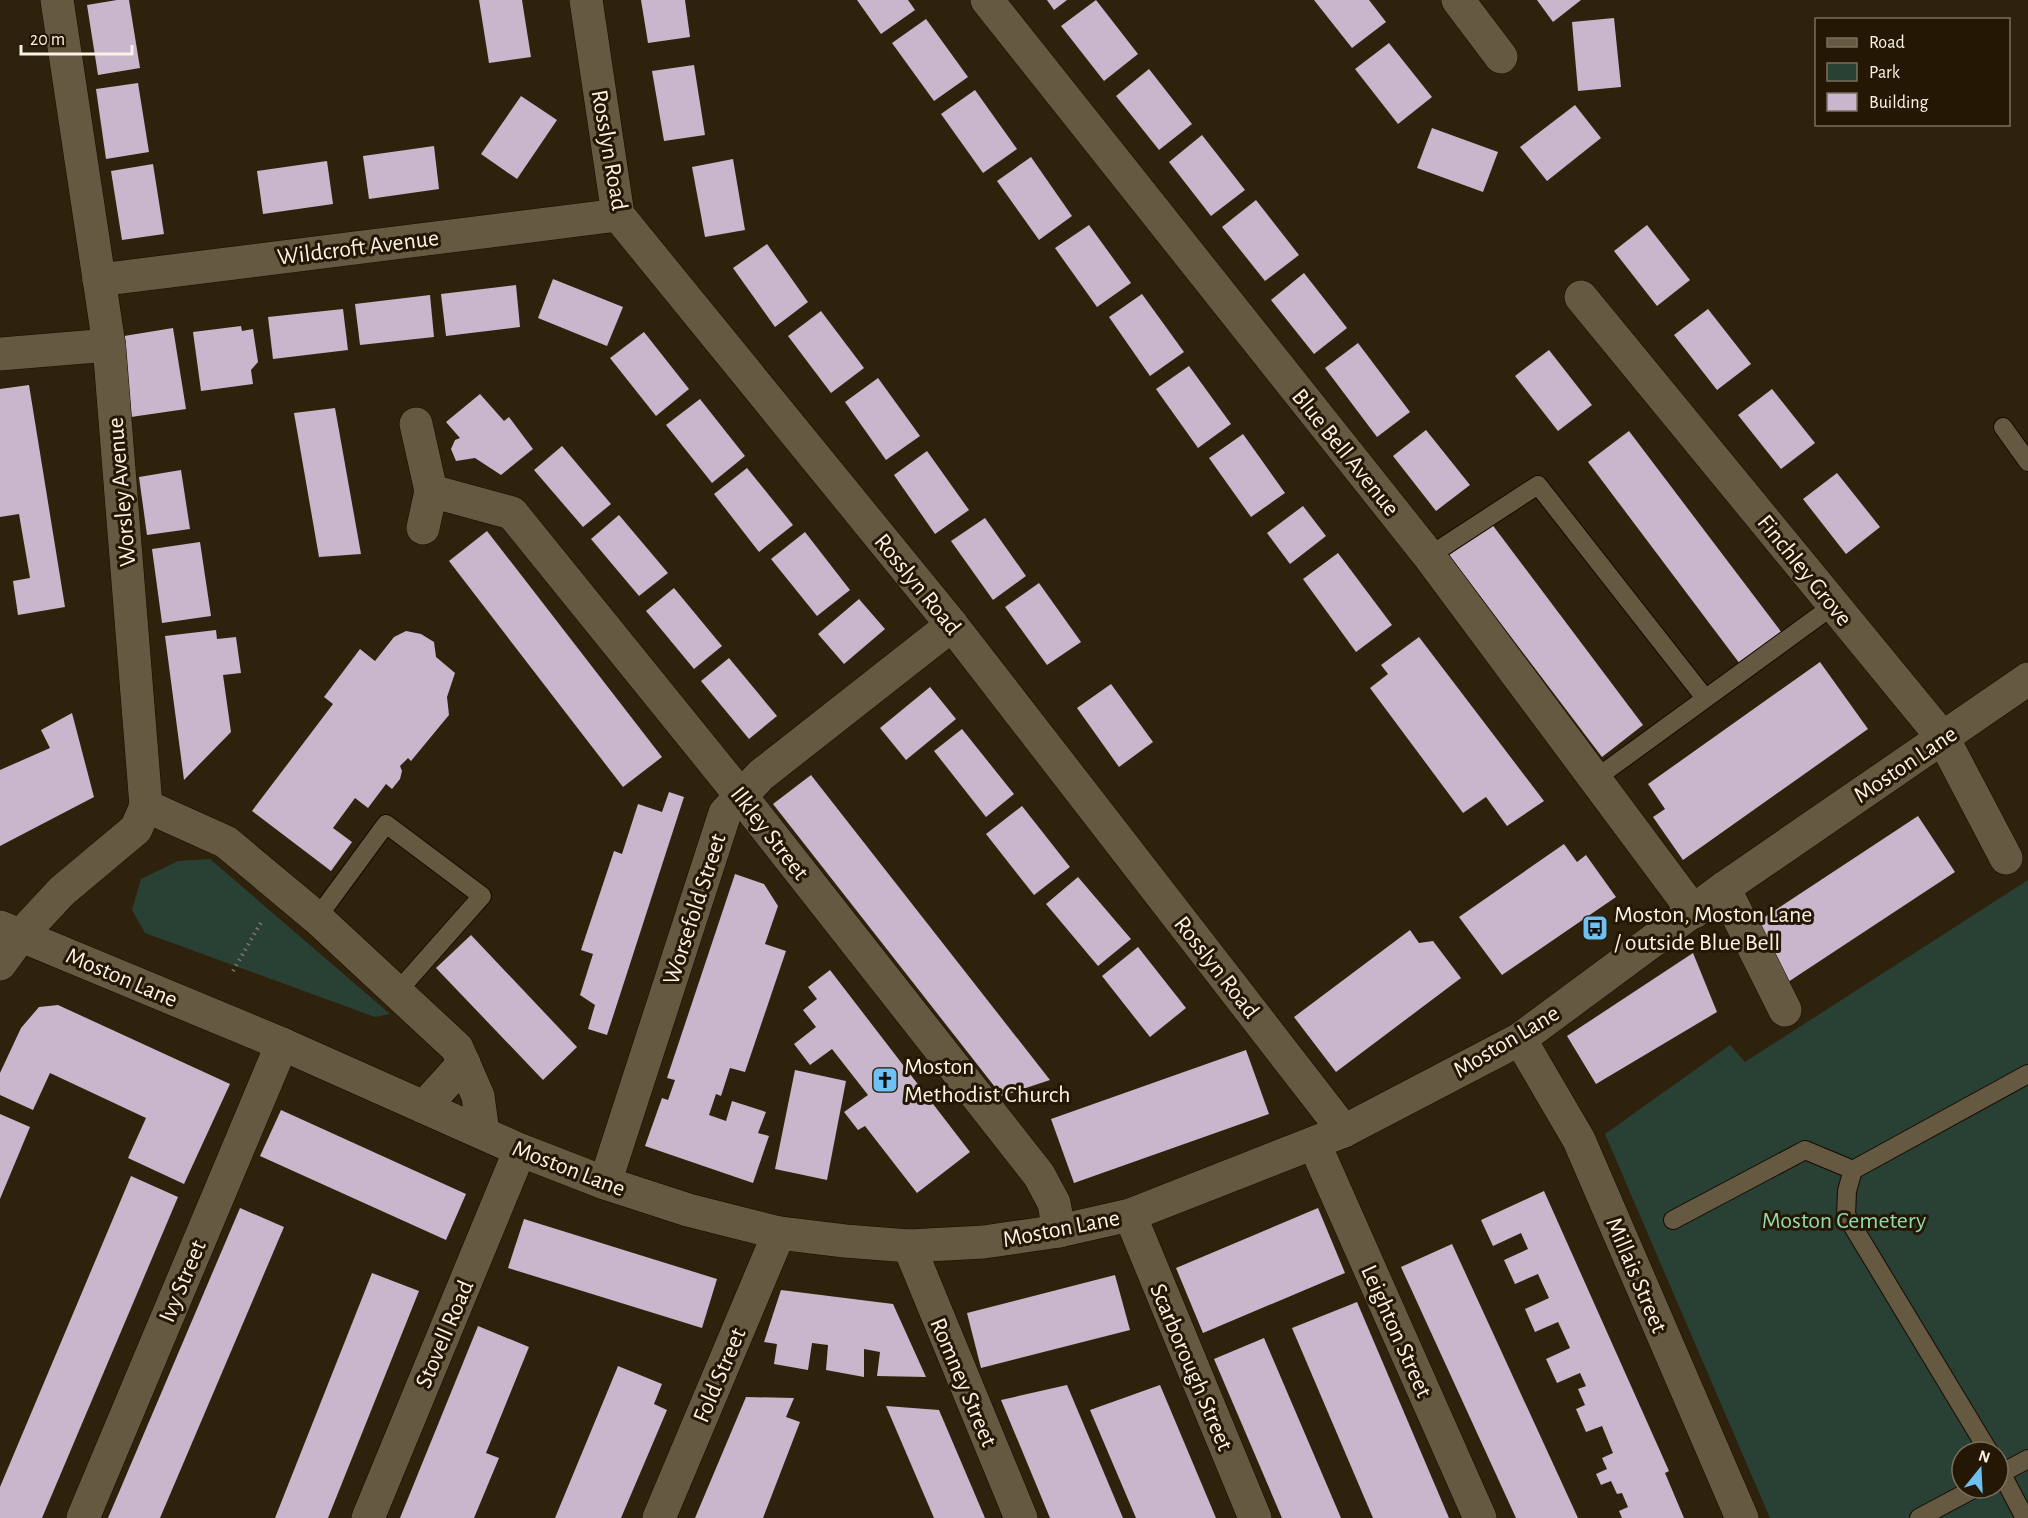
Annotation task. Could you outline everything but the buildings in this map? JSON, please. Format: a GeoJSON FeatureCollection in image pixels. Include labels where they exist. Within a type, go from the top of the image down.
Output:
{"type":"FeatureCollection","features":[{"type":"Feature","properties":{"kind":"street","name":"Worsley Avenue"},"geometry":{"type":"LineString","coordinates":[[57,0],[109,345],[146,806]]}},
{"type":"Feature","properties":{"kind":"street","name":"Rosslyn Road"},"geometry":{"type":"LineString","coordinates":[[586,0],[618,215],[952,625],[1344,1131]]}},
{"type":"Feature","properties":{"kind":"street","name":"Blue Bell Avenue"},"geometry":{"type":"LineString","coordinates":[[987,0],[1429,556],[1694,912]]}},
{"type":"Feature","properties":{"kind":"street"},"geometry":{"type":"LineString","coordinates":[[1458,0],[1501,57]]}},
{"type":"Feature","properties":{"kind":"street","name":"Wildcroft Avenue"},"geometry":{"type":"LineString","coordinates":[[99,280],[618,215]]}},
{"type":"Feature","properties":{"kind":"street","name":"Finchley Grove"},"geometry":{"type":"LineString","coordinates":[[1581,297],[1943,738],[2006,858]]}},
{"type":"Feature","properties":{"kind":"street"},"geometry":{"type":"LineString","coordinates":[[0,354],[109,345]]}},
{"type":"Feature","properties":{"kind":"street"},"geometry":{"type":"LineString","coordinates":[[416,424],[431,491],[423,528]]}},
{"type":"Feature","properties":{"kind":"street","name":"Ilkley Street"},"geometry":{"type":"LineString","coordinates":[[431,491],[512,513],[741,796],[1040,1174],[1054,1203],[1059,1230]]}},
{"type":"Feature","properties":{"kind":"street","name":"Worsefold Street"},"geometry":{"type":"LineString","coordinates":[[605,1183],[725,813],[761,775],[952,625]]}},
{"type":"Feature","properties":{"kind":"street","name":"Moston Lane"},"geometry":{"type":"LineString","coordinates":[[10,931],[282,1044],[519,1150],[605,1183],[688,1210],[779,1233],[909,1246],[984,1242],[1059,1230],[1130,1215],[1344,1131],[1520,1039],[1724,888],[2028,679]]}},
{"type":"Feature","properties":{"kind":"street"},"geometry":{"type":"LineString","coordinates":[[0,964],[10,931],[136,830],[146,806],[226,842],[317,918],[457,1048],[478,1096],[483,1133]]}},
{"type":"Feature","properties":{"kind":"street"},"geometry":{"type":"LineString","coordinates":[[1724,888],[1785,1010]]}},
{"type":"Feature","properties":{"kind":"street","name":"Millais Street"},"geometry":{"type":"LineString","coordinates":[[1520,1039],[1579,1140],[1742,1518]]}},
{"type":"Feature","properties":{"kind":"street","name":"Ivy Street"},"geometry":{"type":"LineString","coordinates":[[83,1518],[282,1044]]}},
{"type":"Feature","properties":{"kind":"street"},"geometry":{"type":"LineString","coordinates":[[424,1107],[464,1063]]}},
{"type":"Feature","properties":{"kind":"street","name":"Leighton Street"},"geometry":{"type":"LineString","coordinates":[[1314,1143],[1480,1518]]}},
{"type":"Feature","properties":{"kind":"street","name":"Stovell Road"},"geometry":{"type":"LineString","coordinates":[[368,1518],[519,1150]]}},
{"type":"Feature","properties":{"kind":"street","name":"Scarborough Street"},"geometry":{"type":"LineString","coordinates":[[1130,1215],[1255,1518]]}},
{"type":"Feature","properties":{"kind":"street","name":"Fold Street"},"geometry":{"type":"LineString","coordinates":[[659,1518],[779,1233]]}},
{"type":"Feature","properties":{"kind":"street","name":"Romney Street"},"geometry":{"type":"LineString","coordinates":[[909,1246],[1021,1518]]}},
{"type":"Feature","properties":{"kind":"lane"},"geometry":{"type":"LineString","coordinates":[[2003,427],[2028,462]]}},
{"type":"Feature","properties":{"kind":"lane"},"geometry":{"type":"LineString","coordinates":[[1429,556],[1538,485],[1705,698]]}},
{"type":"Feature","properties":{"kind":"lane"},"geometry":{"type":"LineString","coordinates":[[1595,779],[1834,605]]}},
{"type":"Feature","properties":{"kind":"lane"},"geometry":{"type":"LineString","coordinates":[[317,918],[386,824],[482,896],[398,991]]}},
{"type":"Feature","properties":{"kind":"lane"},"geometry":{"type":"LineString","coordinates":[[1982,1440],[1846,1215],[1847,1191],[1853,1170],[2028,1074]]}},
{"type":"Feature","properties":{"kind":"lane"},"geometry":{"type":"LineString","coordinates":[[1673,1220],[1804,1150],[1853,1170]]}},
{"type":"Feature","properties":{"kind":"lane"},"geometry":{"type":"LineString","coordinates":[[2010,1467],[2028,1459]]}},
{"type":"Feature","properties":{"kind":"lane"},"geometry":{"type":"LineString","coordinates":[[2010,1491],[2025,1518]]}},
{"type":"Feature","properties":{"kind":"lane"},"geometry":{"type":"LineString","coordinates":[[1919,1518],[1953,1500]]}},
{"type":"Feature","properties":{"kind":"path"},"geometry":{"type":"LineString","coordinates":[[233,970],[269,909],[284,891]]}},
{"type":"Feature","properties":{"kind":"green space"},"geometry":{"type":"Polygon","coordinates":[[[210,859],[390,1014],[375,1017],[145,933],[132,910],[141,879],[178,861],[210,859]]]}},
{"type":"Feature","properties":{"kind":"green space","name":"Moston Cemetery"},"geometry":{"type":"Polygon","coordinates":[[[2028,880],[2028,1518],[1770,1518],[1605,1134],[1730,1045],[1745,1062],[2028,880]]]}},
{"type":"Feature","properties":{"kind":"place","name":"Moston, Moston Lane / outside Blue Bell"},"geometry":{"type":"Point","coordinates":[1595,928]}},
{"type":"Feature","properties":{"kind":"place","name":"Moston Methodist Church"},"geometry":{"type":"Point","coordinates":[885,1080]}}]}
